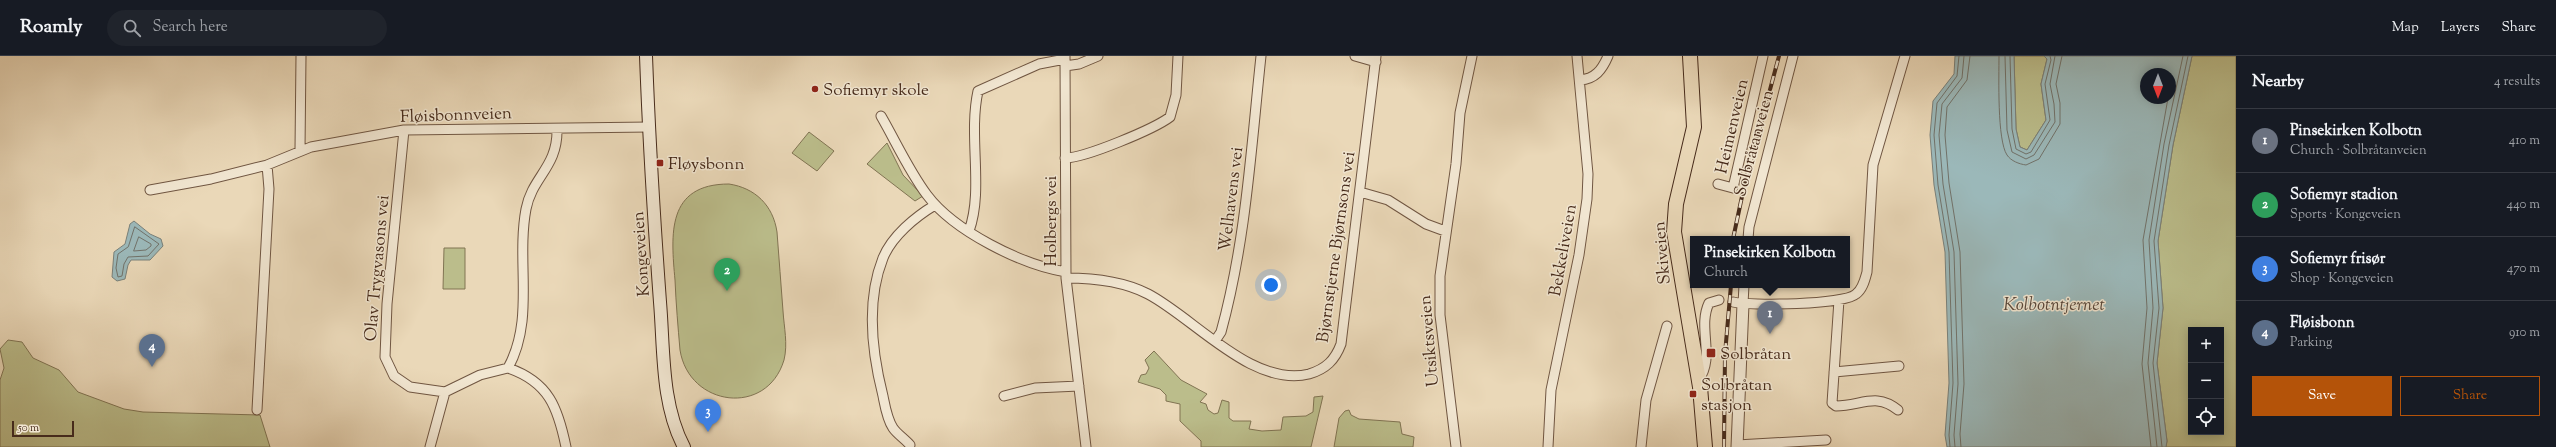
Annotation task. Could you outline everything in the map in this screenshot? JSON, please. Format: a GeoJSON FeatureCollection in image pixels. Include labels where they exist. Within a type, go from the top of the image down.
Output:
{"type":"FeatureCollection","features":[{"type":"Feature","properties":{"kind":"main road","name":"Kongeveien"},"geometry":{"type":"LineString","coordinates":[[646,56],[655,224],[668,394],[672,418],[684,447]]}},
{"type":"Feature","properties":{"kind":"main road","name":"Skiveien"},"geometry":{"type":"LineString","coordinates":[[1690,56],[1694,127],[1676,204],[1674,232],[1698,381],[1705,447]]}},
{"type":"Feature","properties":{"kind":"street"},"geometry":{"type":"LineString","coordinates":[[300,150],[301,56]]}},
{"type":"Feature","properties":{"kind":"street"},"geometry":{"type":"LineString","coordinates":[[969,231],[975,214],[973,113],[978,91],[1039,64],[1065,60],[1079,64],[1098,56]]}},
{"type":"Feature","properties":{"kind":"street"},"geometry":{"type":"LineString","coordinates":[[1066,158],[1082,155],[1150,128],[1170,117],[1176,96],[1178,56]]}},
{"type":"Feature","properties":{"kind":"street","name":"Welhavens vei"},"geometry":{"type":"LineString","coordinates":[[1215,341],[1221,332],[1238,262],[1250,180],[1261,56]]}},
{"type":"Feature","properties":{"kind":"street"},"geometry":{"type":"LineString","coordinates":[[1355,56],[1376,59]]}},
{"type":"Feature","properties":{"kind":"street","name":"Utsiktsveien"},"geometry":{"type":"LineString","coordinates":[[1456,447],[1440,314],[1440,276],[1445,231],[1456,164],[1459,120],[1472,56]]}},
{"type":"Feature","properties":{"kind":"street","name":"Bekkeliveien"},"geometry":{"type":"LineString","coordinates":[[1548,447],[1551,390],[1580,255],[1587,206],[1588,174],[1577,56]]}},
{"type":"Feature","properties":{"kind":"street"},"geometry":{"type":"LineString","coordinates":[[1580,80],[1593,78],[1598,74],[1608,56]]}},
{"type":"Feature","properties":{"kind":"street","name":"Heimenveien"},"geometry":{"type":"LineString","coordinates":[[1718,184],[1733,188],[1763,56]]}},
{"type":"Feature","properties":{"kind":"street","name":"Solbråtanveien"},"geometry":{"type":"LineString","coordinates":[[1748,236],[1749,227],[1793,56]]}},
{"type":"Feature","properties":{"kind":"street"},"geometry":{"type":"LineString","coordinates":[[1738,303],[1839,300],[1856,294],[1864,282],[1867,272],[1868,222],[1873,165],[1905,56]]}},
{"type":"Feature","properties":{"kind":"street","name":"Bjørnstjerne Bjørnsons vei"},"geometry":{"type":"LineString","coordinates":[[881,116],[918,182],[935,205],[969,231],[1032,263],[1066,275],[1107,281],[1147,294],[1182,316],[1215,341],[1252,364],[1277,373],[1301,376],[1321,370],[1334,359],[1340,344],[1376,59]]}},
{"type":"Feature","properties":{"kind":"street","name":"Holbergs vei"},"geometry":{"type":"LineString","coordinates":[[1065,60],[1066,275],[1086,447]]}},
{"type":"Feature","properties":{"kind":"street","name":"Fløisbonnveien"},"geometry":{"type":"LineString","coordinates":[[150,190],[211,179],[267,165],[300,150],[404,130],[650,127]]}},
{"type":"Feature","properties":{"kind":"street"},"geometry":{"type":"LineString","coordinates":[[508,368],[521,337],[526,210],[532,191],[555,153],[557,128]]}},
{"type":"Feature","properties":{"kind":"street","name":"Olav Trygvasons vei"},"geometry":{"type":"LineString","coordinates":[[404,130],[387,304],[385,357],[394,376],[410,387],[444,392]]}},
{"type":"Feature","properties":{"kind":"street"},"geometry":{"type":"LineString","coordinates":[[257,410],[269,189],[267,165]]}},
{"type":"Feature","properties":{"kind":"street"},"geometry":{"type":"LineString","coordinates":[[1360,192],[1388,200],[1426,224],[1445,231]]}},
{"type":"Feature","properties":{"kind":"street"},"geometry":{"type":"LineString","coordinates":[[910,445],[893,428],[887,413],[876,360],[872,310],[877,277],[883,257],[902,230],[935,205]]}},
{"type":"Feature","properties":{"kind":"street"},"geometry":{"type":"LineString","coordinates":[[1743,288],[1738,303],[1737,446],[1826,440]]}},
{"type":"Feature","properties":{"kind":"street"},"geometry":{"type":"LineString","coordinates":[[1698,381],[1705,372],[1707,353],[1704,313],[1708,303],[1719,300]]}},
{"type":"Feature","properties":{"kind":"street"},"geometry":{"type":"LineString","coordinates":[[1839,300],[1832,403],[1836,406],[1881,400],[1888,402],[1898,410]]}},
{"type":"Feature","properties":{"kind":"street"},"geometry":{"type":"LineString","coordinates":[[1641,447],[1646,400],[1666,326]]}},
{"type":"Feature","properties":{"kind":"street"},"geometry":{"type":"LineString","coordinates":[[1834,372],[1899,366]]}},
{"type":"Feature","properties":{"kind":"street"},"geometry":{"type":"LineString","coordinates":[[430,447],[444,392],[459,383],[480,374],[508,368],[528,377],[544,389],[556,409],[566,447]]}},
{"type":"Feature","properties":{"kind":"street"},"geometry":{"type":"LineString","coordinates":[[1004,396],[1035,388],[1079,386]]}},
{"type":"Feature","properties":{"kind":"green space"},"geometry":{"type":"Polygon","coordinates":[[[2014,56],[2044,56],[2047,59],[2041,84],[2046,120],[2027,150],[2020,147],[2016,129],[2014,56]]]}},
{"type":"Feature","properties":{"kind":"green space"},"geometry":{"type":"Polygon","coordinates":[[[2192,56],[2236,56],[2236,447],[2166,447],[2167,441],[2157,363],[2163,308],[2158,241],[2173,145],[2192,56]]]}},
{"type":"Feature","properties":{"kind":"green space"},"geometry":{"type":"Polygon","coordinates":[[[809,132],[834,151],[817,171],[792,153],[809,132]]]}},
{"type":"Feature","properties":{"kind":"green space"},"geometry":{"type":"Polygon","coordinates":[[[887,143],[903,175],[923,196],[915,201],[867,164],[887,143]]]}},
{"type":"Feature","properties":{"kind":"green space"},"geometry":{"type":"Polygon","coordinates":[[[729,184],[747,189],[755,194],[767,206],[775,222],[786,342],[784,360],[775,378],[762,390],[746,397],[729,398],[712,393],[698,384],[686,369],[680,350],[673,246],[677,215],[683,203],[693,193],[708,186],[729,184]]]}},
{"type":"Feature","properties":{"kind":"green space"},"geometry":{"type":"Polygon","coordinates":[[[444,248],[465,248],[465,289],[443,289],[444,248]]]}},
{"type":"Feature","properties":{"kind":"green space"},"geometry":{"type":"Polygon","coordinates":[[[8,340],[22,342],[33,358],[59,370],[78,392],[124,409],[143,412],[260,415],[270,447],[0,447],[0,380],[4,368],[0,349],[8,340]]]}},
{"type":"Feature","properties":{"kind":"green space"},"geometry":{"type":"Polygon","coordinates":[[[1154,351],[1181,380],[1207,394],[1200,402],[1206,404],[1208,410],[1214,414],[1218,413],[1222,400],[1229,402],[1229,418],[1233,421],[1251,421],[1249,429],[1262,431],[1281,430],[1283,417],[1306,416],[1313,412],[1314,397],[1323,396],[1311,447],[1201,447],[1201,441],[1180,421],[1180,404],[1166,401],[1166,395],[1160,389],[1138,382],[1141,375],[1146,374],[1149,368],[1145,360],[1154,351]]]}},
{"type":"Feature","properties":{"kind":"green space"},"geometry":{"type":"Polygon","coordinates":[[[1349,410],[1351,415],[1359,419],[1400,422],[1402,434],[1414,437],[1413,447],[1334,447],[1339,418],[1345,411],[1349,410]]]}},
{"type":"Feature","properties":{"kind":"water","name":"Kolbotntjernet"},"geometry":{"type":"Polygon","coordinates":[[[1955,56],[2014,56],[2016,129],[2020,147],[2027,150],[2046,120],[2041,84],[2047,59],[2044,56],[2192,56],[2173,145],[2158,241],[2163,308],[2157,363],[2167,441],[2166,447],[1947,447],[1945,435],[1949,383],[1945,252],[1934,185],[1930,135],[1933,101],[1954,74],[1955,56]]]}},
{"type":"Feature","properties":{"kind":"water"},"geometry":{"type":"Polygon","coordinates":[[[134,221],[150,234],[161,239],[163,246],[150,260],[131,260],[128,265],[125,279],[117,281],[112,277],[114,252],[125,244],[130,224],[134,221]]]}},
{"type":"Feature","properties":{"kind":"railway"},"geometry":{"type":"LineString","coordinates":[[1734,236],[1744,187],[1779,56]]}},
{"type":"Feature","properties":{"kind":"railway"},"geometry":{"type":"LineString","coordinates":[[1724,447],[1725,354],[1731,288]]}},
{"type":"Feature","properties":{"kind":"place","name":"Sofiemyr skole"},"geometry":{"type":"Point","coordinates":[815,89]}},
{"type":"Feature","properties":{"kind":"place","name":"Fløysbonn"},"geometry":{"type":"Point","coordinates":[660,163]}},
{"type":"Feature","properties":{"kind":"place","name":"Sofiemyr stadion"},"geometry":{"type":"Point","coordinates":[727,291]}},
{"type":"Feature","properties":{"kind":"place","name":"Pinsekirken Kolbotn"},"geometry":{"type":"Point","coordinates":[1770,334]}},
{"type":"Feature","properties":{"kind":"place","name":"Solbråtan"},"geometry":{"type":"Point","coordinates":[1711,353]}},
{"type":"Feature","properties":{"kind":"place","name":"Fløisbonn"},"geometry":{"type":"Point","coordinates":[152,367]}},
{"type":"Feature","properties":{"kind":"place","name":"Solbråtan stasjon"},"geometry":{"type":"Point","coordinates":[1693,394]}},
{"type":"Feature","properties":{"kind":"place","name":"Sofiemyr frisør"},"geometry":{"type":"Point","coordinates":[708,432]}}]}
